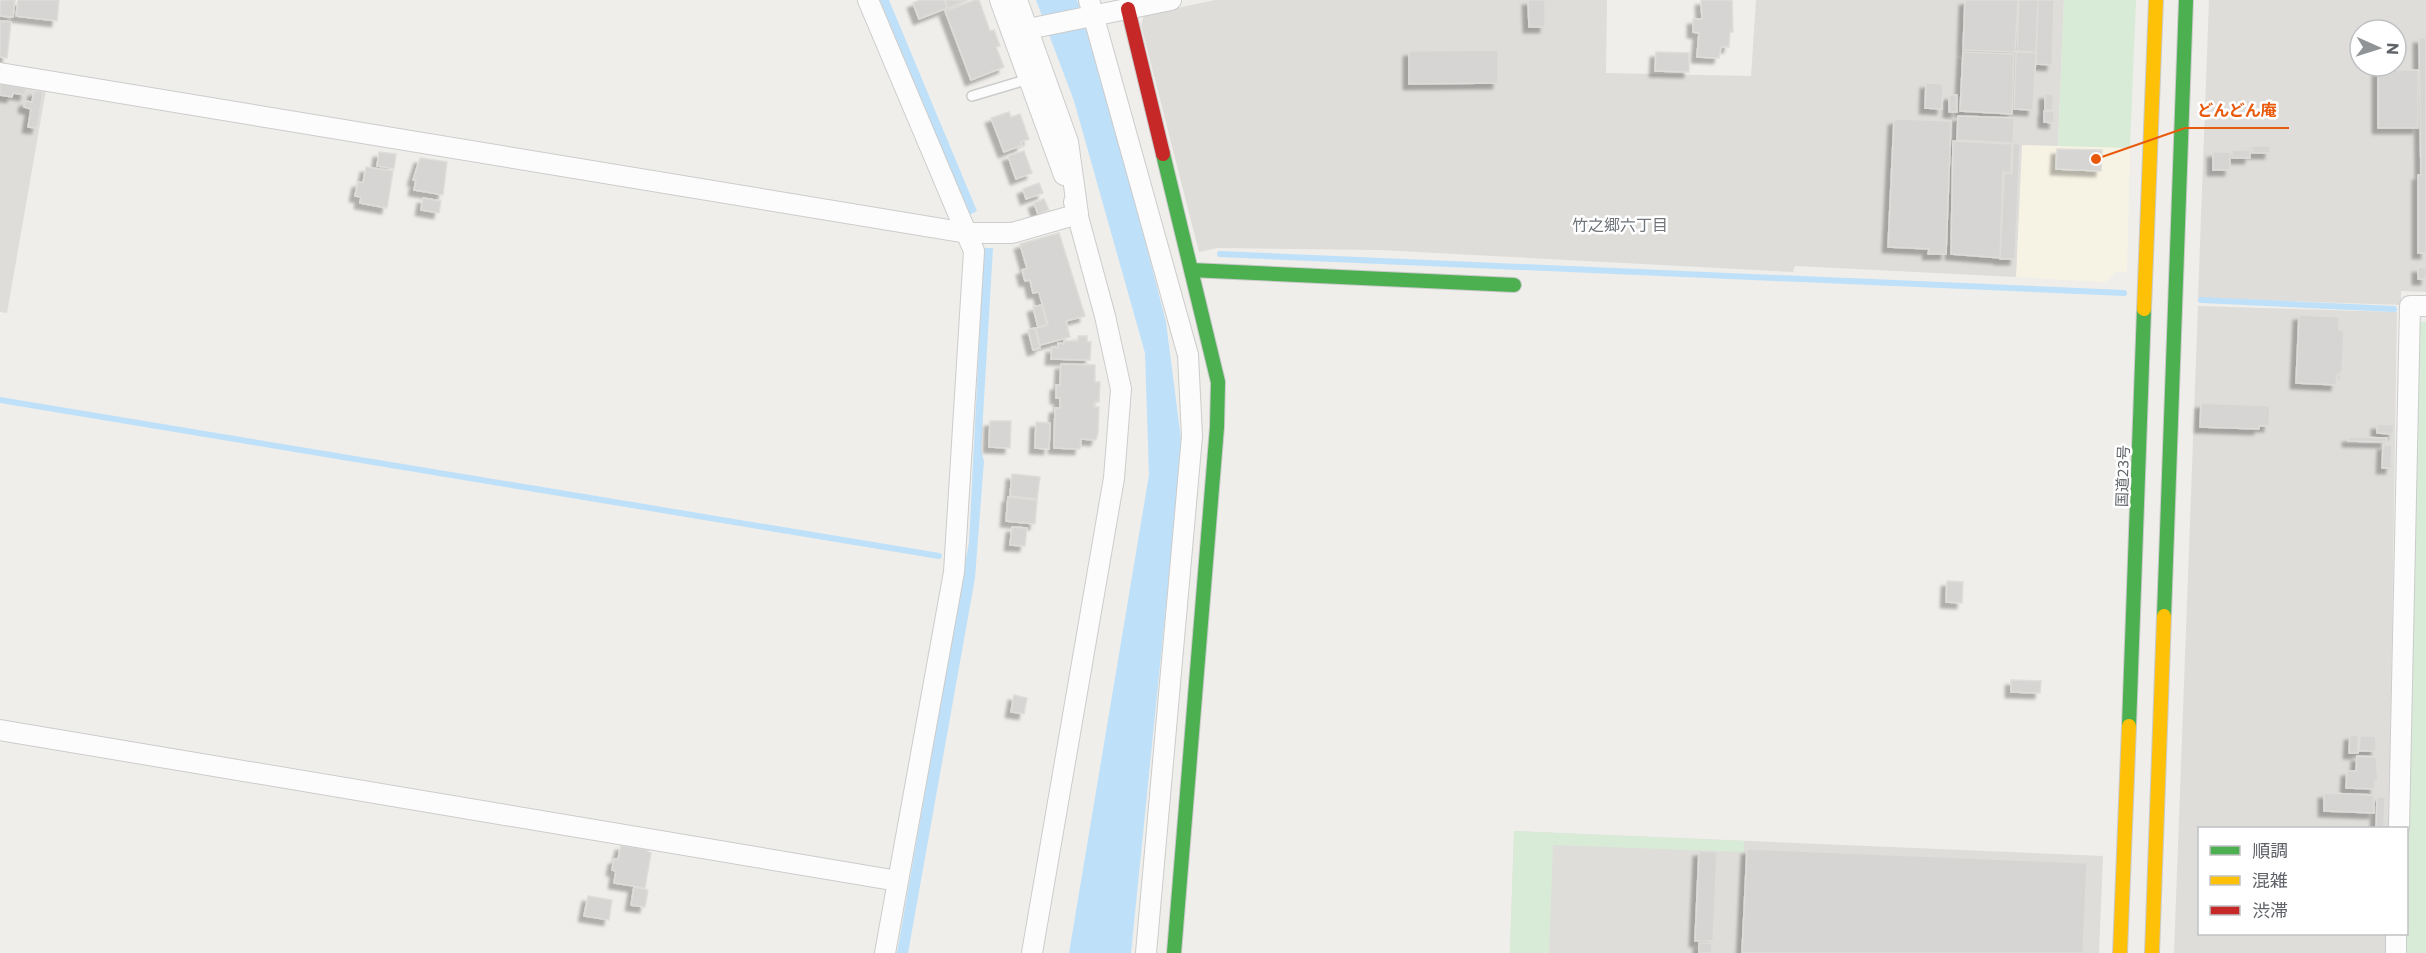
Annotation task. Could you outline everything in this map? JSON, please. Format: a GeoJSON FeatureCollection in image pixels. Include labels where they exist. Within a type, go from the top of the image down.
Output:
{"type":"FeatureCollection","features":[{"type":"Feature","properties":{"kind":"main road","name":"国道23号"},"geometry":{"type":"LineString","coordinates":[[2120,953],[2156,0]]}},
{"type":"Feature","properties":{"kind":"main road"},"geometry":{"type":"LineString","coordinates":[[2152,953],[2187,0]]}},
{"type":"Feature","properties":{"kind":"main road"},"geometry":{"type":"LineString","coordinates":[[1128,9],[1218,382],[1174,953]]}},
{"type":"Feature","properties":{"kind":"main road"},"geometry":{"type":"LineString","coordinates":[[1191,270],[1514,285]]}},
{"type":"Feature","properties":{"kind":"street"},"geometry":{"type":"LineString","coordinates":[[868,0],[974,250],[956,549],[885,953]]}},
{"type":"Feature","properties":{"kind":"street"},"geometry":{"type":"LineString","coordinates":[[1000,0],[1078,214]]}},
{"type":"Feature","properties":{"kind":"street"},"geometry":{"type":"LineString","coordinates":[[1017,0],[1033,28],[1068,142],[1078,214],[1121,390],[1120,432],[1114,478],[1032,953]]}},
{"type":"Feature","properties":{"kind":"street"},"geometry":{"type":"LineString","coordinates":[[1033,28],[1092,8],[1128,9],[1171,0]]}},
{"type":"Feature","properties":{"kind":"street"},"geometry":{"type":"LineString","coordinates":[[1092,8],[1188,354],[1192,436],[1146,953]]}},
{"type":"Feature","properties":{"kind":"street"},"geometry":{"type":"LineString","coordinates":[[0,74],[967,233],[1012,233],[1078,214]]}},
{"type":"Feature","properties":{"kind":"street"},"geometry":{"type":"LineString","coordinates":[[2398,827],[2410,306],[2426,306]]}},
{"type":"Feature","properties":{"kind":"street"},"geometry":{"type":"LineString","coordinates":[[0,730],[898,880]]}},
{"type":"Feature","properties":{"kind":"street"},"geometry":{"type":"LineString","coordinates":[[2396,935],[2396,953]]}},
{"type":"Feature","properties":{"kind":"lane"},"geometry":{"type":"LineString","coordinates":[[972,96],[1029,79]]}},
{"type":"Feature","properties":{"kind":"shaded area"},"geometry":{"type":"Polygon","coordinates":[[[1215,0],[1607,0],[1606,73],[1751,76],[1756,0],[2064,0],[2058,146],[2022,145],[2016,277],[1795,266],[1793,272],[1380,250],[1217,248],[1199,252],[1141,25],[1144,15],[1215,0]]]}},
{"type":"Feature","properties":{"kind":"shaded area"},"geometry":{"type":"Polygon","coordinates":[[[2209,0],[2426,0],[2426,292],[2401,291],[2401,305],[2198,298],[2209,0]]]}},
{"type":"Feature","properties":{"kind":"shaded area"},"geometry":{"type":"Polygon","coordinates":[[[0,82],[46,90],[7,313],[0,312],[0,82]]]}},
{"type":"Feature","properties":{"kind":"shaded area"},"geometry":{"type":"Polygon","coordinates":[[[2022,144],[2130,148],[2127,272],[2116,272],[2105,282],[2016,277],[2022,144]]]}},
{"type":"Feature","properties":{"kind":"shaded area"},"geometry":{"type":"Polygon","coordinates":[[[2198,306],[2397,312],[2389,827],[2198,827],[2198,935],[2387,935],[2386,953],[2174,953],[2198,306]]]}},
{"type":"Feature","properties":{"kind":"shaded area"},"geometry":{"type":"Polygon","coordinates":[[[1514,831],[2103,856],[2099,953],[1510,953],[1514,831]]]}},
{"type":"Feature","properties":{"kind":"green space"},"geometry":{"type":"Polygon","coordinates":[[[2064,0],[2136,0],[2130,148],[2058,146],[2064,0]]]}},
{"type":"Feature","properties":{"kind":"green space"},"geometry":{"type":"Polygon","coordinates":[[[2415,322],[2426,322],[2426,953],[2405,953],[2405,935],[2408,935],[2407,827],[2415,322]]]}},
{"type":"Feature","properties":{"kind":"green space"},"geometry":{"type":"Polygon","coordinates":[[[1514,831],[1744,841],[1744,852],[1553,845],[1549,953],[1510,953],[1514,831]]]}},
{"type":"Feature","properties":{"kind":"water"},"geometry":{"type":"Polygon","coordinates":[[[880,0],[889,0],[977,211],[969,215],[880,0]]]}},
{"type":"Feature","properties":{"kind":"water"},"geometry":{"type":"Polygon","coordinates":[[[1036,0],[1077,0],[1102,74],[1166,322],[1182,447],[1131,953],[1069,953],[1149,475],[1145,353],[1074,101],[1036,0]]]}},
{"type":"Feature","properties":{"kind":"water"},"geometry":{"type":"Polygon","coordinates":[[[984,248],[993,248],[981,450],[984,461],[975,578],[908,953],[897,953],[969,542],[984,248]]]}},
{"type":"Feature","properties":{"kind":"building"},"geometry":{"type":"Polygon","coordinates":[[[0,0],[15,0],[13,17],[0,16],[0,0]]]}},
{"type":"Feature","properties":{"kind":"building"},"geometry":{"type":"Polygon","coordinates":[[[18,0],[59,0],[57,21],[16,16],[18,0]]]}},
{"type":"Feature","properties":{"kind":"building"},"geometry":{"type":"Polygon","coordinates":[[[920,0],[944,0],[947,8],[919,19],[913,3],[920,0]]]}},
{"type":"Feature","properties":{"kind":"building"},"geometry":{"type":"Polygon","coordinates":[[[945,0],[969,0],[948,8],[945,0]]]}},
{"type":"Feature","properties":{"kind":"building"},"geometry":{"type":"Polygon","coordinates":[[[979,0],[990,31],[994,30],[1000,46],[996,47],[1004,67],[971,80],[945,11],[979,0]]]}},
{"type":"Feature","properties":{"kind":"building"},"geometry":{"type":"Polygon","coordinates":[[[1528,0],[1545,0],[1545,27],[1529,27],[1528,0]]]}},
{"type":"Feature","properties":{"kind":"building"},"geometry":{"type":"Polygon","coordinates":[[[1701,0],[1732,0],[1733,32],[1730,32],[1729,47],[1721,47],[1719,58],[1697,57],[1699,33],[1693,32],[1693,19],[1702,19],[1701,0]]]}},
{"type":"Feature","properties":{"kind":"building"},"geometry":{"type":"Polygon","coordinates":[[[1965,0],[2018,0],[2015,52],[1963,50],[1965,0]]]}},
{"type":"Feature","properties":{"kind":"building"},"geometry":{"type":"Polygon","coordinates":[[[2019,0],[2038,0],[2036,52],[2017,51],[2019,0]]]}},
{"type":"Feature","properties":{"kind":"building"},"geometry":{"type":"Polygon","coordinates":[[[2038,0],[2054,0],[2052,65],[2036,64],[2038,0]]]}},
{"type":"Feature","properties":{"kind":"building"},"geometry":{"type":"Polygon","coordinates":[[[0,21],[11,22],[7,58],[0,57],[0,21]]]}},
{"type":"Feature","properties":{"kind":"building"},"geometry":{"type":"Polygon","coordinates":[[[2419,38],[2426,38],[2426,253],[2418,253],[2418,175],[2421,175],[2419,38]]]}},
{"type":"Feature","properties":{"kind":"building"},"geometry":{"type":"Polygon","coordinates":[[[1498,50],[1498,83],[1409,84],[1409,51],[1498,50]]]}},
{"type":"Feature","properties":{"kind":"building"},"geometry":{"type":"Polygon","coordinates":[[[1656,52],[1689,53],[1689,72],[1655,71],[1656,52]]]}},
{"type":"Feature","properties":{"kind":"building"},"geometry":{"type":"Polygon","coordinates":[[[1963,52],[2014,54],[2012,114],[1960,111],[1963,52]]]}},
{"type":"Feature","properties":{"kind":"building"},"geometry":{"type":"Polygon","coordinates":[[[2016,52],[2036,53],[2033,110],[2014,109],[2016,52]]]}},
{"type":"Feature","properties":{"kind":"building"},"geometry":{"type":"Polygon","coordinates":[[[2408,70],[2418,70],[2418,128],[2378,128],[2378,78],[2408,78],[2408,70]]]}},
{"type":"Feature","properties":{"kind":"building"},"geometry":{"type":"Polygon","coordinates":[[[1926,83],[1943,84],[1942,109],[1925,108],[1926,83]]]}},
{"type":"Feature","properties":{"kind":"building"},"geometry":{"type":"Polygon","coordinates":[[[0,84],[26,88],[25,95],[13,93],[12,97],[0,95],[0,84]]]}},
{"type":"Feature","properties":{"kind":"building"},"geometry":{"type":"Polygon","coordinates":[[[34,91],[43,92],[37,128],[28,127],[31,109],[24,107],[25,101],[32,102],[34,91]]]}},
{"type":"Feature","properties":{"kind":"building"},"geometry":{"type":"Polygon","coordinates":[[[2045,94],[2053,94],[2053,110],[2045,110],[2045,94]]]}},
{"type":"Feature","properties":{"kind":"building"},"geometry":{"type":"Polygon","coordinates":[[[1949,95],[1957,95],[1957,112],[1949,112],[1949,95]]]}},
{"type":"Feature","properties":{"kind":"building"},"geometry":{"type":"Polygon","coordinates":[[[2044,111],[2054,111],[2054,123],[2044,122],[2044,111]]]}},
{"type":"Feature","properties":{"kind":"building"},"geometry":{"type":"Polygon","coordinates":[[[1009,112],[1011,117],[1020,114],[1029,139],[1021,142],[1022,145],[1004,152],[991,118],[1009,112]]]}},
{"type":"Feature","properties":{"kind":"building"},"geometry":{"type":"Polygon","coordinates":[[[1958,116],[2014,118],[2013,143],[1957,140],[1958,116]]]}},
{"type":"Feature","properties":{"kind":"building"},"geometry":{"type":"Polygon","coordinates":[[[1894,120],[1951,121],[1946,254],[1928,254],[1929,249],[1888,247],[1894,120]]]}},
{"type":"Feature","properties":{"kind":"building"},"geometry":{"type":"Polygon","coordinates":[[[1953,141],[2012,144],[2011,173],[2003,172],[2000,258],[1951,254],[1953,141]]]}},
{"type":"Feature","properties":{"kind":"building"},"geometry":{"type":"Polygon","coordinates":[[[2013,143],[2020,144],[2015,259],[2000,259],[2004,173],[2012,173],[2013,143]]]}},
{"type":"Feature","properties":{"kind":"building"},"geometry":{"type":"Polygon","coordinates":[[[2252,146],[2270,146],[2270,153],[2252,153],[2252,146]]]}},
{"type":"Feature","properties":{"kind":"building"},"geometry":{"type":"Polygon","coordinates":[[[2057,149],[2102,150],[2101,171],[2056,169],[2057,149]]]}},
{"type":"Feature","properties":{"kind":"building"},"geometry":{"type":"Polygon","coordinates":[[[2232,150],[2250,150],[2250,158],[2232,158],[2232,150]]]}},
{"type":"Feature","properties":{"kind":"building"},"geometry":{"type":"Polygon","coordinates":[[[1024,151],[1032,173],[1016,179],[1008,156],[1024,151]]]}},
{"type":"Feature","properties":{"kind":"building"},"geometry":{"type":"Polygon","coordinates":[[[379,152],[396,154],[394,169],[377,166],[379,152]]]}},
{"type":"Feature","properties":{"kind":"building"},"geometry":{"type":"Polygon","coordinates":[[[2213,152],[2230,152],[2230,170],[2213,170],[2213,152]]]}},
{"type":"Feature","properties":{"kind":"building"},"geometry":{"type":"Polygon","coordinates":[[[420,158],[447,162],[443,195],[414,190],[416,180],[413,180],[420,158]]]}},
{"type":"Feature","properties":{"kind":"building"},"geometry":{"type":"Polygon","coordinates":[[[366,167],[393,171],[387,208],[360,203],[361,197],[355,196],[358,182],[363,183],[366,167]]]}},
{"type":"Feature","properties":{"kind":"building"},"geometry":{"type":"Polygon","coordinates":[[[1039,183],[1043,193],[1026,199],[1023,189],[1039,183]]]}},
{"type":"Feature","properties":{"kind":"building"},"geometry":{"type":"Polygon","coordinates":[[[423,198],[441,201],[439,213],[421,210],[423,198]]]}},
{"type":"Feature","properties":{"kind":"building"},"geometry":{"type":"Polygon","coordinates":[[[1044,199],[1049,210],[1038,214],[1034,203],[1044,199]]]}},
{"type":"Feature","properties":{"kind":"building"},"geometry":{"type":"Polygon","coordinates":[[[1059,233],[1085,316],[1066,321],[1070,337],[1040,345],[1036,328],[1048,325],[1039,292],[1033,293],[1030,280],[1025,281],[1022,270],[1027,268],[1020,244],[1059,233]]]}},
{"type":"Feature","properties":{"kind":"building"},"geometry":{"type":"Polygon","coordinates":[[[2418,267],[2426,268],[2426,279],[2418,279],[2418,267]]]}},
{"type":"Feature","properties":{"kind":"building"},"geometry":{"type":"Polygon","coordinates":[[[1042,305],[1047,325],[1038,327],[1033,307],[1042,305]]]}},
{"type":"Feature","properties":{"kind":"building"},"geometry":{"type":"Polygon","coordinates":[[[2299,315],[2339,317],[2339,330],[2344,330],[2342,372],[2337,375],[2336,385],[2296,383],[2299,315]]]}},
{"type":"Feature","properties":{"kind":"building"},"geometry":{"type":"Polygon","coordinates":[[[1035,328],[1040,348],[1033,350],[1028,330],[1035,328]]]}},
{"type":"Feature","properties":{"kind":"building"},"geometry":{"type":"Polygon","coordinates":[[[1078,336],[1087,336],[1087,342],[1091,342],[1090,360],[1051,359],[1052,347],[1058,348],[1058,343],[1064,344],[1064,341],[1078,341],[1078,336]]]}},
{"type":"Feature","properties":{"kind":"building"},"geometry":{"type":"Polygon","coordinates":[[[1061,364],[1095,365],[1095,382],[1100,382],[1099,402],[1094,402],[1094,407],[1099,407],[1096,440],[1081,439],[1080,449],[1054,448],[1055,408],[1060,408],[1060,398],[1056,398],[1056,385],[1060,385],[1061,364]]]}},
{"type":"Feature","properties":{"kind":"building"},"geometry":{"type":"Polygon","coordinates":[[[2201,403],[2270,406],[2269,426],[2259,426],[2259,429],[2200,427],[2201,403]]]}},
{"type":"Feature","properties":{"kind":"building"},"geometry":{"type":"Polygon","coordinates":[[[990,421],[1011,421],[1010,448],[989,447],[990,421]]]}},
{"type":"Feature","properties":{"kind":"building"},"geometry":{"type":"Polygon","coordinates":[[[1036,422],[1050,423],[1049,449],[1035,448],[1036,422]]]}},
{"type":"Feature","properties":{"kind":"building"},"geometry":{"type":"Polygon","coordinates":[[[2377,424],[2394,425],[2393,434],[2377,433],[2377,424]]]}},
{"type":"Feature","properties":{"kind":"building"},"geometry":{"type":"Polygon","coordinates":[[[2348,437],[2387,438],[2386,442],[2348,441],[2348,437]]]}},
{"type":"Feature","properties":{"kind":"building"},"geometry":{"type":"Polygon","coordinates":[[[2383,445],[2392,445],[2391,468],[2382,468],[2383,445]]]}},
{"type":"Feature","properties":{"kind":"building"},"geometry":{"type":"Polygon","coordinates":[[[1012,474],[1040,477],[1037,499],[1010,496],[1012,474]]]}},
{"type":"Feature","properties":{"kind":"building"},"geometry":{"type":"Polygon","coordinates":[[[1008,497],[1037,500],[1035,524],[1006,521],[1008,497]]]}},
{"type":"Feature","properties":{"kind":"building"},"geometry":{"type":"Polygon","coordinates":[[[1012,527],[1027,528],[1025,546],[1010,545],[1012,527]]]}},
{"type":"Feature","properties":{"kind":"building"},"geometry":{"type":"Polygon","coordinates":[[[1947,581],[1963,582],[1962,603],[1946,602],[1947,581]]]}},
{"type":"Feature","properties":{"kind":"building"},"geometry":{"type":"Polygon","coordinates":[[[2011,680],[2041,681],[2040,693],[2011,692],[2011,680]]]}},
{"type":"Feature","properties":{"kind":"building"},"geometry":{"type":"Polygon","coordinates":[[[1014,695],[1027,698],[1024,714],[1011,712],[1014,695]]]}},
{"type":"Feature","properties":{"kind":"building"},"geometry":{"type":"Polygon","coordinates":[[[2350,735],[2358,735],[2358,753],[2349,753],[2350,735]]]}},
{"type":"Feature","properties":{"kind":"building"},"geometry":{"type":"Polygon","coordinates":[[[2360,736],[2376,736],[2376,751],[2359,751],[2360,736]]]}},
{"type":"Feature","properties":{"kind":"building"},"geometry":{"type":"Polygon","coordinates":[[[2357,756],[2376,757],[2378,781],[2375,781],[2375,789],[2346,788],[2347,771],[2356,771],[2357,756]]]}},
{"type":"Feature","properties":{"kind":"building"},"geometry":{"type":"Polygon","coordinates":[[[2324,793],[2374,795],[2374,813],[2324,811],[2324,793]]]}},
{"type":"Feature","properties":{"kind":"building"},"geometry":{"type":"Polygon","coordinates":[[[2377,797],[2385,797],[2384,827],[2376,827],[2377,797]]]}},
{"type":"Feature","properties":{"kind":"building"},"geometry":{"type":"Polygon","coordinates":[[[621,845],[648,850],[651,853],[645,888],[614,883],[616,871],[612,870],[614,859],[618,859],[621,845]]]}},
{"type":"Feature","properties":{"kind":"building"},"geometry":{"type":"Polygon","coordinates":[[[1747,849],[2087,863],[2083,953],[1742,953],[1747,849]]]}},
{"type":"Feature","properties":{"kind":"building"},"geometry":{"type":"Polygon","coordinates":[[[1699,851],[1717,852],[1713,941],[1695,941],[1699,851]]]}},
{"type":"Feature","properties":{"kind":"building"},"geometry":{"type":"Polygon","coordinates":[[[634,887],[648,890],[645,907],[631,905],[634,887]]]}},
{"type":"Feature","properties":{"kind":"building"},"geometry":{"type":"Polygon","coordinates":[[[588,896],[612,900],[609,920],[584,916],[588,896]]]}},
{"type":"Feature","properties":{"kind":"building"},"geometry":{"type":"Polygon","coordinates":[[[1699,943],[1712,943],[1712,953],[1699,953],[1699,943]]]}},
{"type":"Feature","properties":{"kind":"waterway"},"geometry":{"type":"LineString","coordinates":[[1220,254],[2124,293]]}},
{"type":"Feature","properties":{"kind":"waterway"},"geometry":{"type":"LineString","coordinates":[[2201,300],[2394,309]]}},
{"type":"Feature","properties":{"kind":"waterway"},"geometry":{"type":"LineString","coordinates":[[0,400],[939,556]]}},
{"type":"Feature","properties":{"kind":"traffic: fast"},"geometry":{"type":"LineString","coordinates":[[2164,616],[2186,0]]}},
{"type":"Feature","properties":{"kind":"traffic: fast"},"geometry":{"type":"LineString","coordinates":[[1163,154],[1218,382],[1217,427],[1174,953]]}},
{"type":"Feature","properties":{"kind":"traffic: fast"},"geometry":{"type":"LineString","coordinates":[[1191,270],[1514,285]]}},
{"type":"Feature","properties":{"kind":"traffic: fast"},"geometry":{"type":"LineString","coordinates":[[2129,726],[2144,309]]}},
{"type":"Feature","properties":{"kind":"traffic: slow"},"geometry":{"type":"LineString","coordinates":[[2144,309],[2156,0]]}},
{"type":"Feature","properties":{"kind":"traffic: slow"},"geometry":{"type":"LineString","coordinates":[[2152,953],[2164,616]]}},
{"type":"Feature","properties":{"kind":"traffic: slow"},"geometry":{"type":"LineString","coordinates":[[2120,953],[2129,726]]}},
{"type":"Feature","properties":{"kind":"traffic: jam"},"geometry":{"type":"LineString","coordinates":[[1128,9],[1163,154]]}},
{"type":"Feature","properties":{"kind":"place","name":"どんどん庵"},"geometry":{"type":"Point","coordinates":[2096,159]}},
{"type":"Feature","properties":{"kind":"district","name":"竹之郷六丁目"},"geometry":{"type":"Point","coordinates":[1620,224]}}]}
